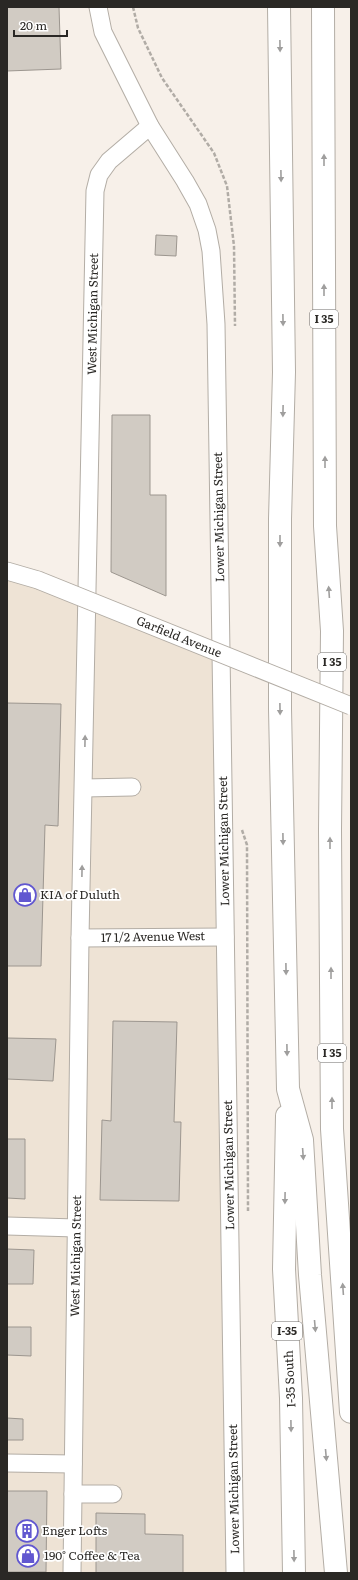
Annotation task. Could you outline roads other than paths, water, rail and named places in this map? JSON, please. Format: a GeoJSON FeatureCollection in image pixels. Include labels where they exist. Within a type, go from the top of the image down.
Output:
{"type":"FeatureCollection","features":[{"type":"Feature","properties":{"kind":"highway"},"geometry":{"type":"LineString","coordinates":[[280,7],[284,372],[280,519],[280,709],[288,1089],[302,1140],[311,1283],[336,1573]]}},
{"type":"Feature","properties":{"kind":"highway","name":"I 35"},"geometry":{"type":"LineString","coordinates":[[323,7],[325,526],[332,631],[330,830],[332,1129],[351,1412]]}},
{"type":"Feature","properties":{"kind":"highway","name":"I-35 South"},"geometry":{"type":"LineString","coordinates":[[288,1089],[284,1268],[291,1398],[294,1573]]}},
{"type":"Feature","properties":{"kind":"highway"},"geometry":{"type":"LineString","coordinates":[[332,1129],[351,1246]]}},
{"type":"Feature","properties":{"kind":"street"},"geometry":{"type":"LineString","coordinates":[[98,7],[103,32],[150,126]]}},
{"type":"Feature","properties":{"kind":"street","name":"West Michigan Street"},"geometry":{"type":"LineString","coordinates":[[72,1573],[80,938],[87,654],[95,191],[99,175],[109,161],[150,126]]}},
{"type":"Feature","properties":{"kind":"street","name":"Lower Michigan Street"},"geometry":{"type":"LineString","coordinates":[[150,126],[198,204],[206,230],[212,258],[216,324],[235,1573]]}},
{"type":"Feature","properties":{"kind":"street","name":"Garfield Avenue"},"geometry":{"type":"LineString","coordinates":[[7,571],[38,580],[351,706]]}},
{"type":"Feature","properties":{"kind":"street"},"geometry":{"type":"LineString","coordinates":[[84,788],[132,787]]}},
{"type":"Feature","properties":{"kind":"street","name":"17 1/2 Avenue West"},"geometry":{"type":"LineString","coordinates":[[80,938],[225,937]]}},
{"type":"Feature","properties":{"kind":"street"},"geometry":{"type":"LineString","coordinates":[[7,1226],[76,1228]]}},
{"type":"Feature","properties":{"kind":"street"},"geometry":{"type":"LineString","coordinates":[[7,1463],[73,1464]]}},
{"type":"Feature","properties":{"kind":"street"},"geometry":{"type":"LineString","coordinates":[[73,1494],[113,1494]]}},
{"type":"Feature","properties":{"kind":"place","name":"KIA of Duluth"},"geometry":{"type":"Point","coordinates":[25,895]}},
{"type":"Feature","properties":{"kind":"place","name":"Enger Lofts"},"geometry":{"type":"Point","coordinates":[27,1531]}},
{"type":"Feature","properties":{"kind":"place","name":"190° Coffee & Tea"},"geometry":{"type":"Point","coordinates":[28,1556]}}]}
